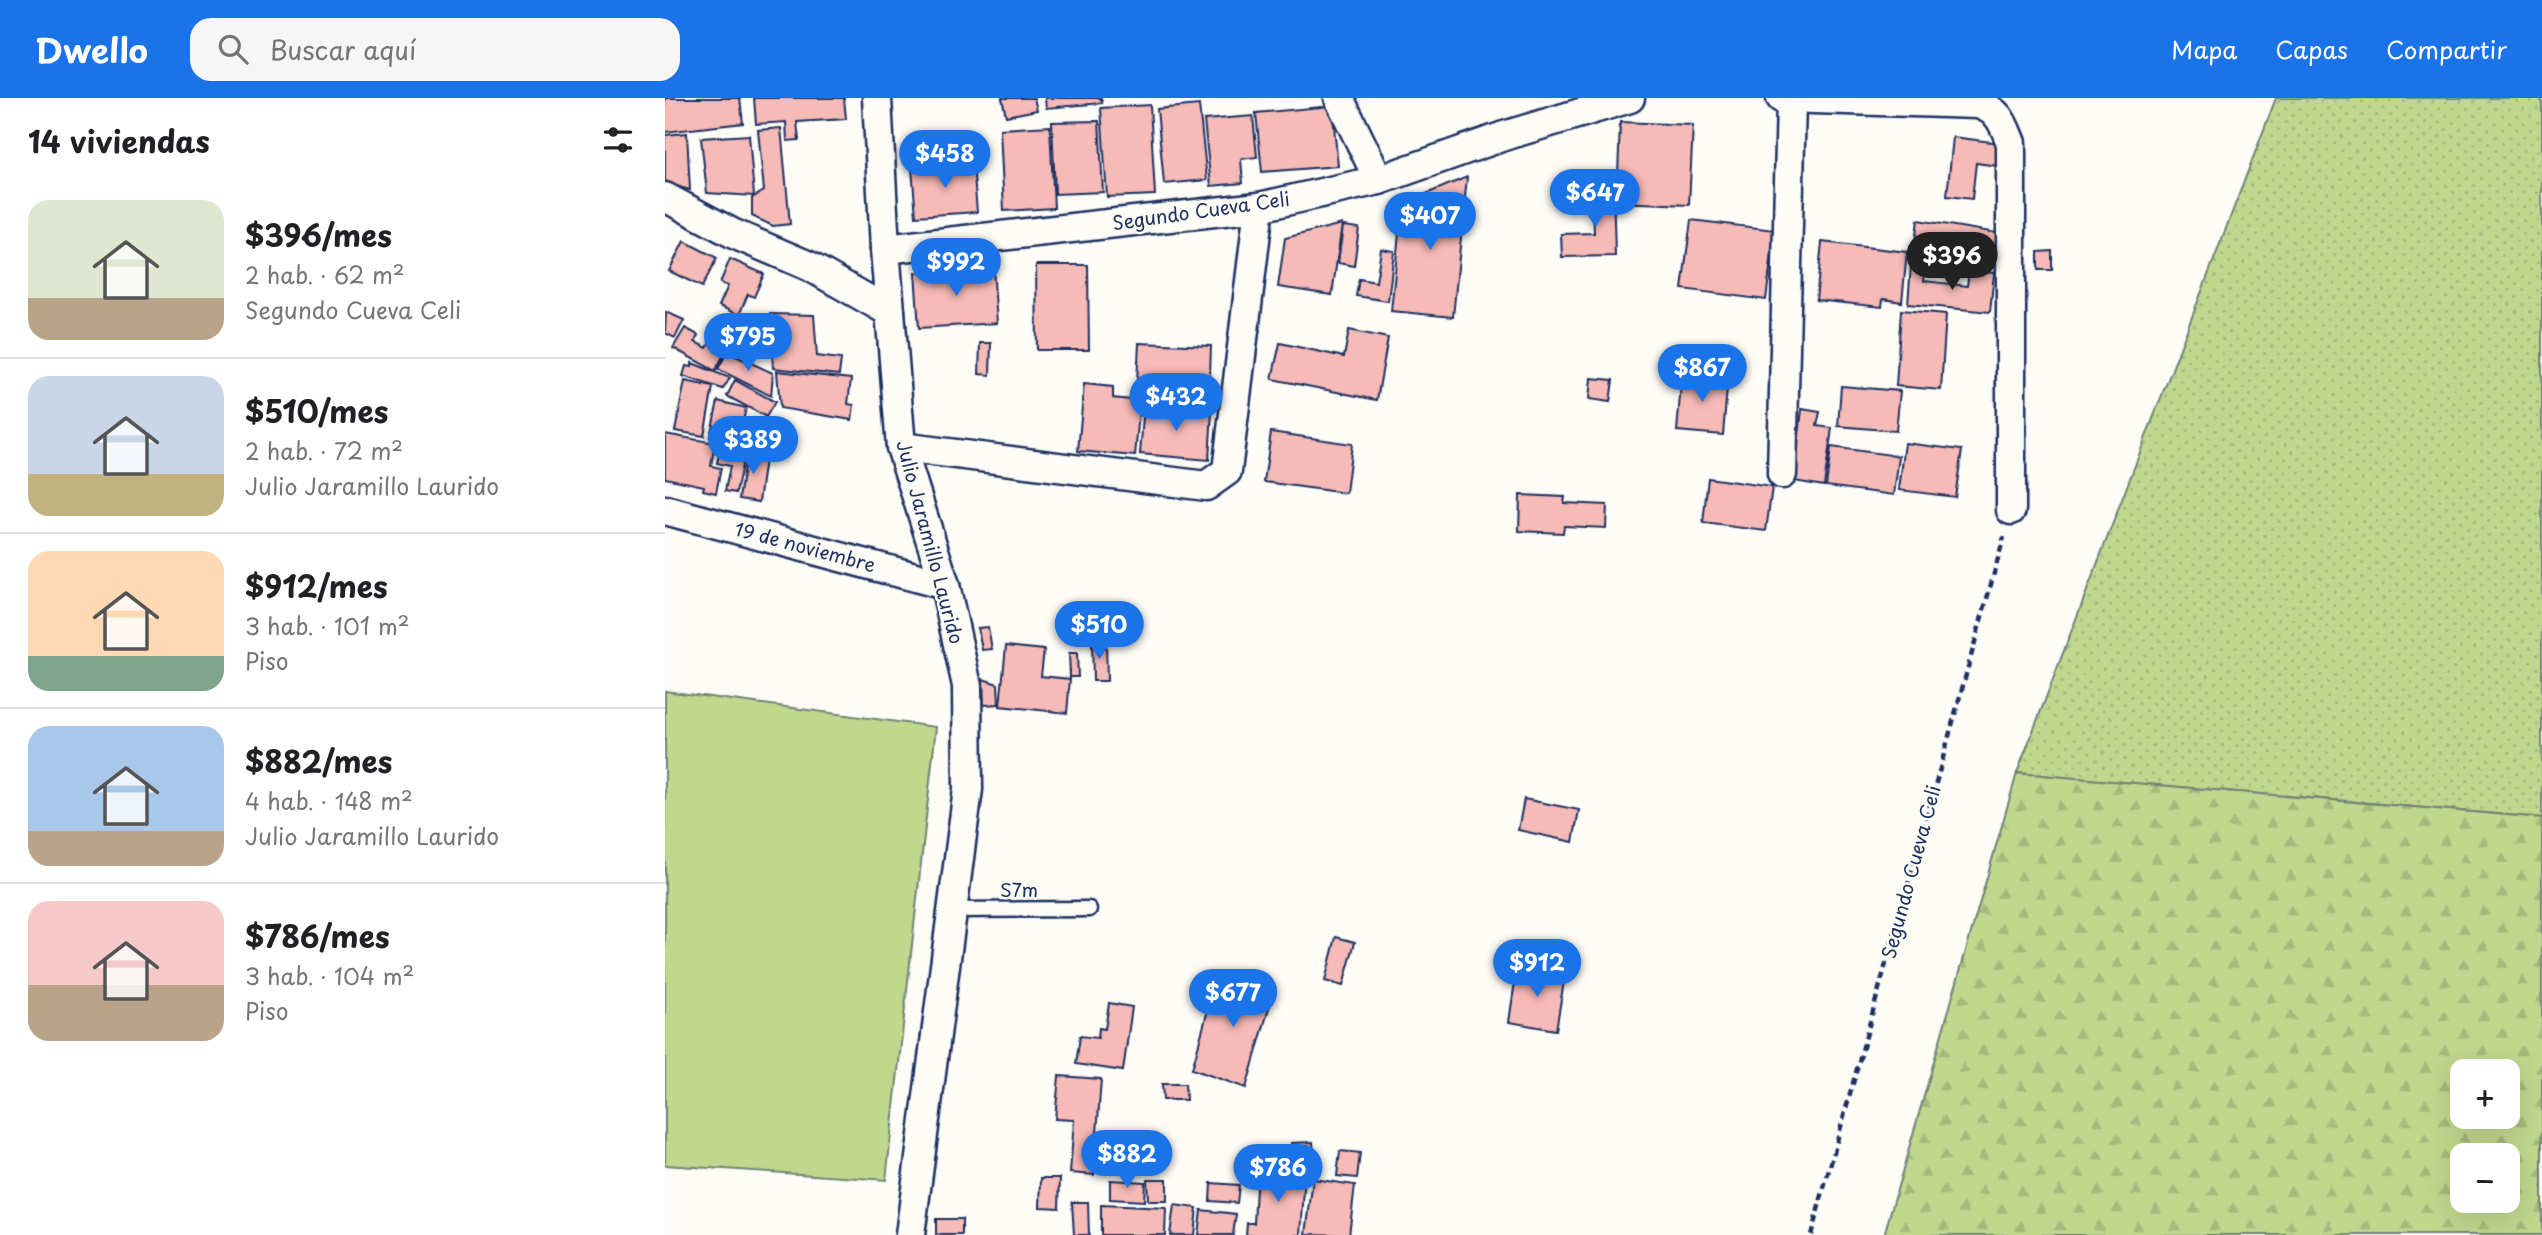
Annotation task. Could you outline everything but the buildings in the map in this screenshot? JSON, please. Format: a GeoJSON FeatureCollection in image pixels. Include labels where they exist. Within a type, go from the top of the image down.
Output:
{"type":"FeatureCollection","features":[{"type":"Feature","properties":{"kind":"street","name":"Julio Jaramillo Laurido"},"geometry":{"type":"LineString","coordinates":[[877,98],[885,249],[901,447],[945,585],[967,686],[968,789],[910,1235]]}},
{"type":"Feature","properties":{"kind":"street"},"geometry":{"type":"LineString","coordinates":[[1339,98],[1379,180]]}},
{"type":"Feature","properties":{"kind":"street","name":"Segundo Cueva Celi"},"geometry":{"type":"LineString","coordinates":[[885,249],[1259,207],[1379,180],[1504,136],[1630,98]]}},
{"type":"Feature","properties":{"kind":"street"},"geometry":{"type":"LineString","coordinates":[[1782,474],[1786,99],[1978,104],[1991,108],[2001,116],[2011,143],[2011,510]]}},
{"type":"Feature","properties":{"kind":"street"},"geometry":{"type":"LineString","coordinates":[[665,197],[734,234],[809,266],[890,312]]}},
{"type":"Feature","properties":{"kind":"street"},"geometry":{"type":"LineString","coordinates":[[901,447],[1206,486],[1218,480],[1227,471],[1259,207]]}},
{"type":"Feature","properties":{"kind":"street","name":"19 de noviembre"},"geometry":{"type":"LineString","coordinates":[[665,510],[945,585]]}},
{"type":"Feature","properties":{"kind":"lane","name":"S7m"},"geometry":{"type":"LineString","coordinates":[[951,910],[1089,909]]}},
{"type":"Feature","properties":{"kind":"path","name":"Segundo Cueva Celi"},"geometry":{"type":"LineString","coordinates":[[1811,1235],[2011,510]]}},
{"type":"Feature","properties":{"kind":"green space"},"geometry":{"type":"Polygon","coordinates":[[[2276,98],[2542,98],[2542,818],[2017,773],[2276,98]]]}},
{"type":"Feature","properties":{"kind":"green space"},"geometry":{"type":"Polygon","coordinates":[[[665,691],[936,727],[886,1180],[665,1165],[665,691]]]}},
{"type":"Feature","properties":{"kind":"green space"},"geometry":{"type":"Polygon","coordinates":[[[2017,773],[2542,818],[2542,1235],[1884,1235],[2017,773]]]}}]}
